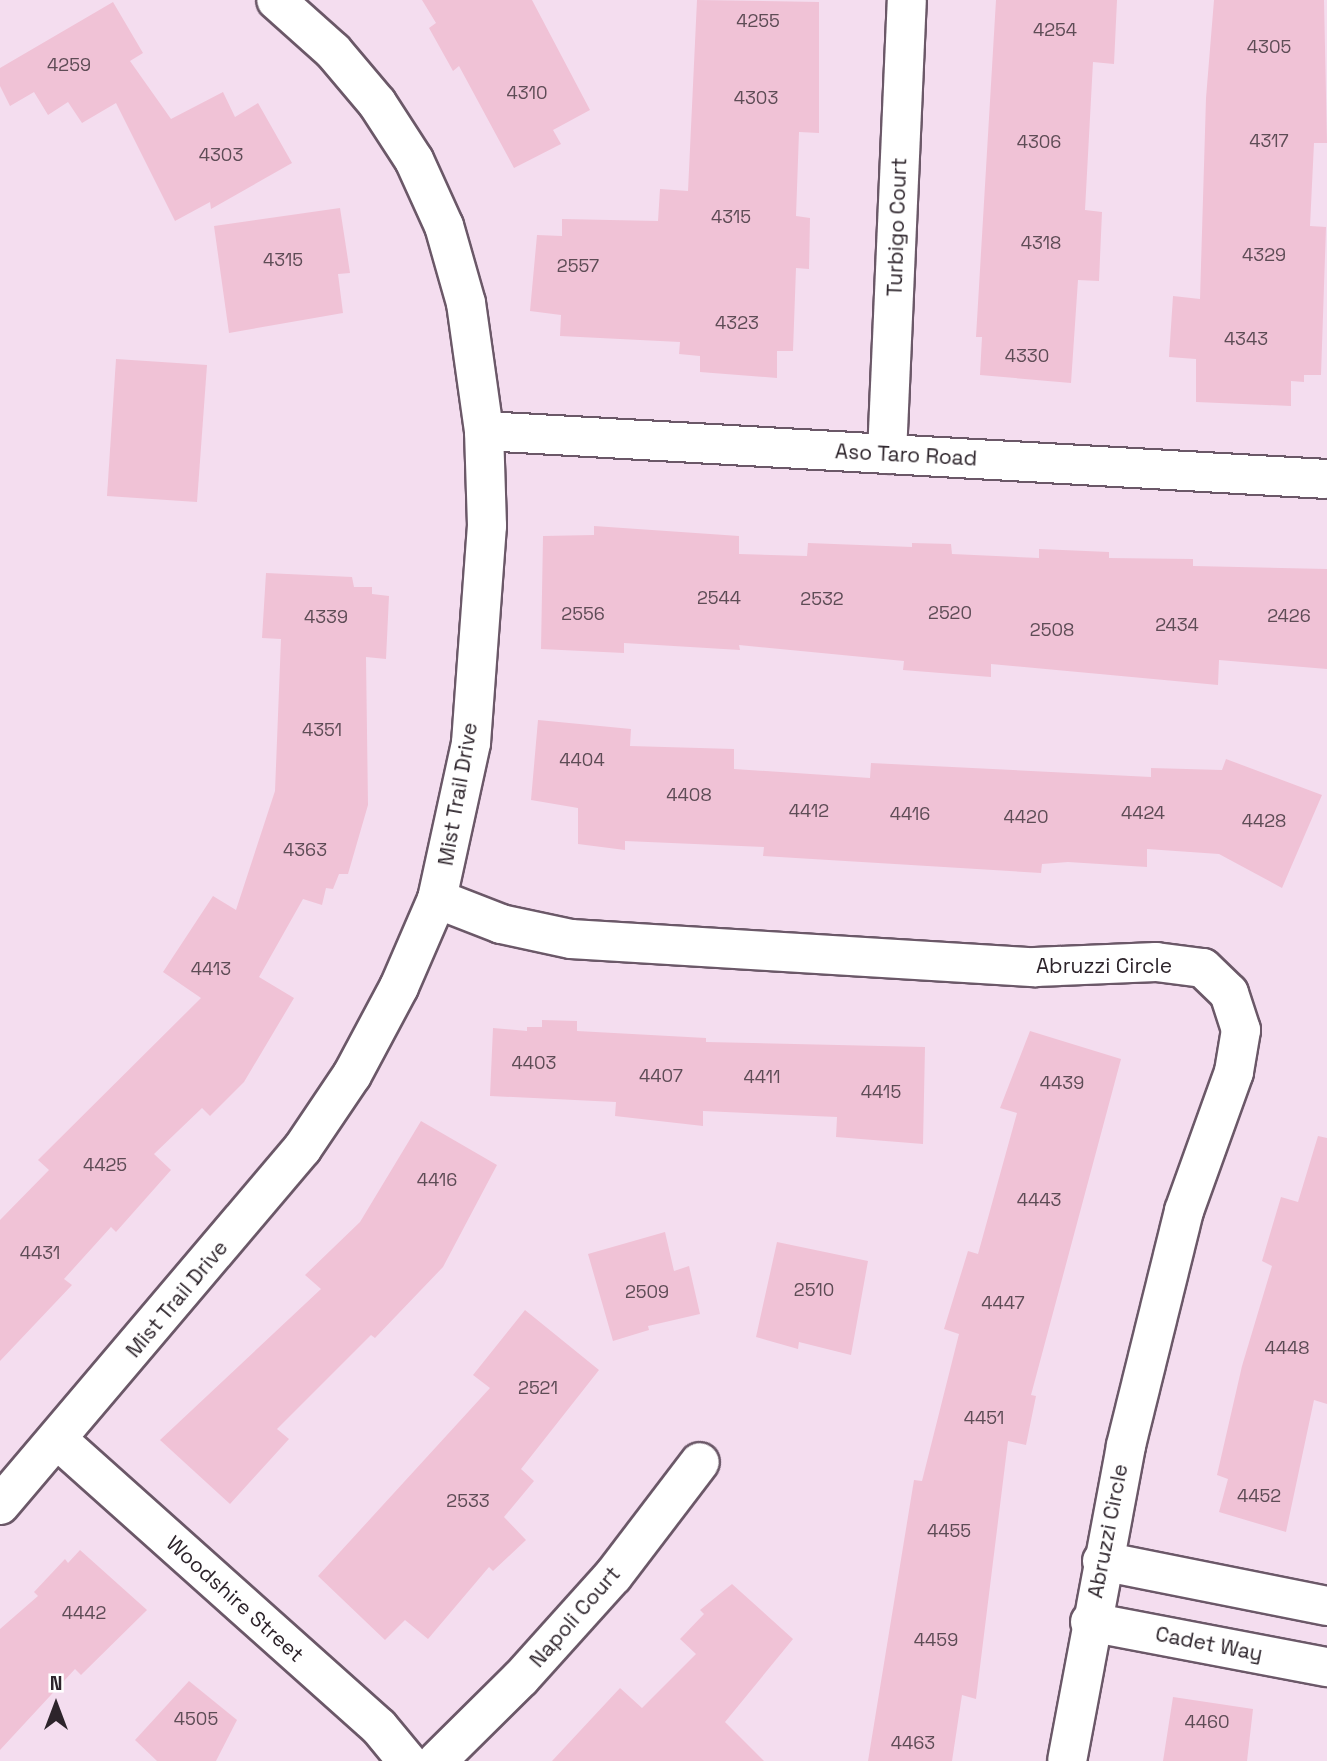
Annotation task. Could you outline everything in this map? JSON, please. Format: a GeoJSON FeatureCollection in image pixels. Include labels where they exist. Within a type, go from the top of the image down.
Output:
{"type":"FeatureCollection","features":[{"type":"Feature","properties":{"kind":"street","name":"Mist Trail Drive"},"geometry":{"type":"LineString","coordinates":[[0,1505],[59,1441],[302,1149],[352,1075],[399,987],[437,899],[471,743],[487,526],[484,430],[466,303],[444,226],[414,160],[377,103],[333,51],[276,0]]}},
{"type":"Feature","properties":{"kind":"street","name":"Turbigo Court"},"geometry":{"type":"LineString","coordinates":[[887,454],[907,0]]}},
{"type":"Feature","properties":{"kind":"street","name":"Aso Taro Road"},"geometry":{"type":"LineString","coordinates":[[484,430],[1327,479]]}},
{"type":"Feature","properties":{"kind":"street","name":"Abruzzi Circle"},"geometry":{"type":"LineString","coordinates":[[437,899],[501,923],[571,939],[1035,967],[1156,962],[1203,968],[1229,993],[1241,1030],[1234,1072],[1184,1211],[1102,1561],[1067,1761]]}},
{"type":"Feature","properties":{"kind":"street","name":"Woodshire Street"},"geometry":{"type":"LineString","coordinates":[[59,1441],[379,1727],[407,1761]]}},
{"type":"Feature","properties":{"kind":"street","name":"Napoli Court"},"geometry":{"type":"LineString","coordinates":[[437,1761],[521,1678],[613,1576],[700,1462]]}},
{"type":"Feature","properties":{"kind":"street"},"geometry":{"type":"LineString","coordinates":[[1102,1561],[1327,1606]]}},
{"type":"Feature","properties":{"kind":"street","name":"Cadet Way"},"geometry":{"type":"LineString","coordinates":[[1090,1622],[1327,1667]]}},
{"type":"Feature","properties":{"kind":"building"},"geometry":{"type":"Polygon","coordinates":[[[422,0],[532,0],[590,110],[553,130],[561,144],[514,168],[459,66],[453,71],[429,28],[436,23],[422,0]]]}},
{"type":"Feature","properties":{"kind":"building"},"geometry":{"type":"Polygon","coordinates":[[[697,0],[819,2],[819,133],[799,132],[796,216],[810,218],[809,269],[796,268],[793,351],[777,351],[777,378],[700,372],[700,356],[679,354],[680,342],[560,336],[561,315],[530,311],[537,235],[562,236],[562,219],[658,221],[660,189],[688,191],[697,0]]]}},
{"type":"Feature","properties":{"kind":"building"},"geometry":{"type":"Polygon","coordinates":[[[996,0],[1117,0],[1114,64],[1093,62],[1085,210],[1102,212],[1099,281],[1078,280],[1071,383],[980,375],[982,337],[976,337],[996,0]]]}},
{"type":"Feature","properties":{"kind":"building"},"geometry":{"type":"Polygon","coordinates":[[[1214,0],[1324,0],[1327,143],[1314,143],[1310,226],[1326,227],[1321,375],[1304,375],[1304,382],[1291,381],[1291,406],[1196,402],[1196,359],[1169,357],[1173,296],[1200,299],[1206,98],[1214,0]]]}},
{"type":"Feature","properties":{"kind":"building"},"geometry":{"type":"Polygon","coordinates":[[[113,2],[143,53],[130,61],[171,119],[223,92],[235,117],[258,103],[292,163],[211,209],[210,202],[175,221],[116,103],[82,123],[68,102],[48,115],[34,92],[10,106],[0,86],[0,68],[113,2]]]}},
{"type":"Feature","properties":{"kind":"building"},"geometry":{"type":"Polygon","coordinates":[[[340,208],[350,273],[338,274],[343,313],[229,333],[214,226],[340,208]]]}},
{"type":"Feature","properties":{"kind":"building"},"geometry":{"type":"Polygon","coordinates":[[[116,359],[207,365],[197,502],[107,496],[116,359]]]}},
{"type":"Feature","properties":{"kind":"building"},"geometry":{"type":"Polygon","coordinates":[[[594,526],[739,536],[739,554],[807,556],[808,543],[912,547],[912,543],[951,544],[952,554],[1039,558],[1039,549],[1109,552],[1109,558],[1193,559],[1193,566],[1327,569],[1327,669],[1219,660],[1218,685],[991,664],[991,677],[903,670],[904,661],[739,645],[740,650],[624,643],[624,653],[541,649],[543,536],[594,535],[594,526]]]}},
{"type":"Feature","properties":{"kind":"building"},"geometry":{"type":"Polygon","coordinates":[[[266,573],[352,577],[354,587],[372,587],[372,594],[389,596],[386,659],[366,657],[368,805],[348,874],[339,874],[333,889],[326,888],[322,905],[303,899],[259,977],[294,998],[244,1082],[210,1116],[202,1108],[154,1154],[171,1170],[116,1232],[111,1227],[64,1279],[72,1285],[0,1361],[0,1220],[49,1170],[38,1160],[201,998],[163,972],[213,896],[236,910],[275,791],[281,639],[262,638],[266,573]]]}},
{"type":"Feature","properties":{"kind":"building"},"geometry":{"type":"Polygon","coordinates":[[[538,720],[631,729],[630,746],[734,749],[734,769],[870,778],[871,763],[1151,777],[1151,768],[1222,770],[1226,759],[1322,795],[1282,888],[1219,854],[1147,849],[1147,867],[1068,862],[1042,864],[1041,873],[763,856],[764,847],[625,841],[625,850],[578,844],[578,808],[531,800],[538,720]]]}},
{"type":"Feature","properties":{"kind":"building"},"geometry":{"type":"Polygon","coordinates":[[[542,1020],[577,1021],[577,1031],[706,1038],[706,1042],[925,1047],[923,1144],[836,1137],[837,1117],[703,1111],[703,1126],[615,1116],[616,1102],[490,1096],[493,1028],[527,1031],[527,1027],[542,1027],[542,1020]]]}},
{"type":"Feature","properties":{"kind":"building"},"geometry":{"type":"Polygon","coordinates":[[[1030,1031],[1121,1059],[1031,1395],[1036,1396],[1026,1445],[1008,1441],[976,1699],[962,1695],[952,1761],[868,1761],[914,1480],[922,1481],[959,1334],[944,1329],[968,1251],[978,1254],[1017,1113],[1000,1108],[1030,1031]]]}},
{"type":"Feature","properties":{"kind":"building"},"geometry":{"type":"Polygon","coordinates":[[[421,1121],[497,1165],[443,1267],[375,1338],[371,1335],[277,1429],[289,1439],[230,1504],[160,1440],[321,1289],[305,1275],[360,1222],[421,1121]]]}},
{"type":"Feature","properties":{"kind":"building"},"geometry":{"type":"Polygon","coordinates":[[[1318,1136],[1327,1138],[1327,1404],[1314,1400],[1286,1532],[1219,1512],[1228,1479],[1217,1475],[1242,1366],[1272,1266],[1262,1261],[1281,1197],[1298,1202],[1318,1136]]]}},
{"type":"Feature","properties":{"kind":"building"},"geometry":{"type":"Polygon","coordinates":[[[665,1232],[674,1271],[689,1266],[700,1314],[648,1326],[649,1330],[613,1341],[588,1254],[665,1232]]]}},
{"type":"Feature","properties":{"kind":"building"},"geometry":{"type":"Polygon","coordinates":[[[777,1242],[868,1261],[851,1355],[799,1342],[798,1349],[756,1337],[777,1242]]]}},
{"type":"Feature","properties":{"kind":"building"},"geometry":{"type":"Polygon","coordinates":[[[525,1310],[599,1370],[521,1469],[534,1481],[504,1517],[526,1540],[493,1571],[489,1567],[428,1639],[405,1620],[385,1640],[318,1576],[490,1388],[473,1375],[525,1310]]]}},
{"type":"Feature","properties":{"kind":"building"},"geometry":{"type":"Polygon","coordinates":[[[80,1550],[147,1610],[81,1675],[75,1669],[0,1750],[0,1629],[38,1596],[34,1592],[65,1559],[68,1563],[80,1550]]]}},
{"type":"Feature","properties":{"kind":"building"},"geometry":{"type":"Polygon","coordinates":[[[732,1584],[793,1639],[725,1722],[764,1761],[552,1761],[620,1688],[642,1708],[696,1654],[680,1639],[704,1614],[700,1610],[732,1584]]]}},
{"type":"Feature","properties":{"kind":"building"},"geometry":{"type":"Polygon","coordinates":[[[189,1681],[237,1720],[216,1761],[157,1761],[135,1740],[189,1681]]]}},
{"type":"Feature","properties":{"kind":"building"},"geometry":{"type":"Polygon","coordinates":[[[1173,1697],[1253,1709],[1247,1761],[1163,1761],[1173,1697]]]}}]}
